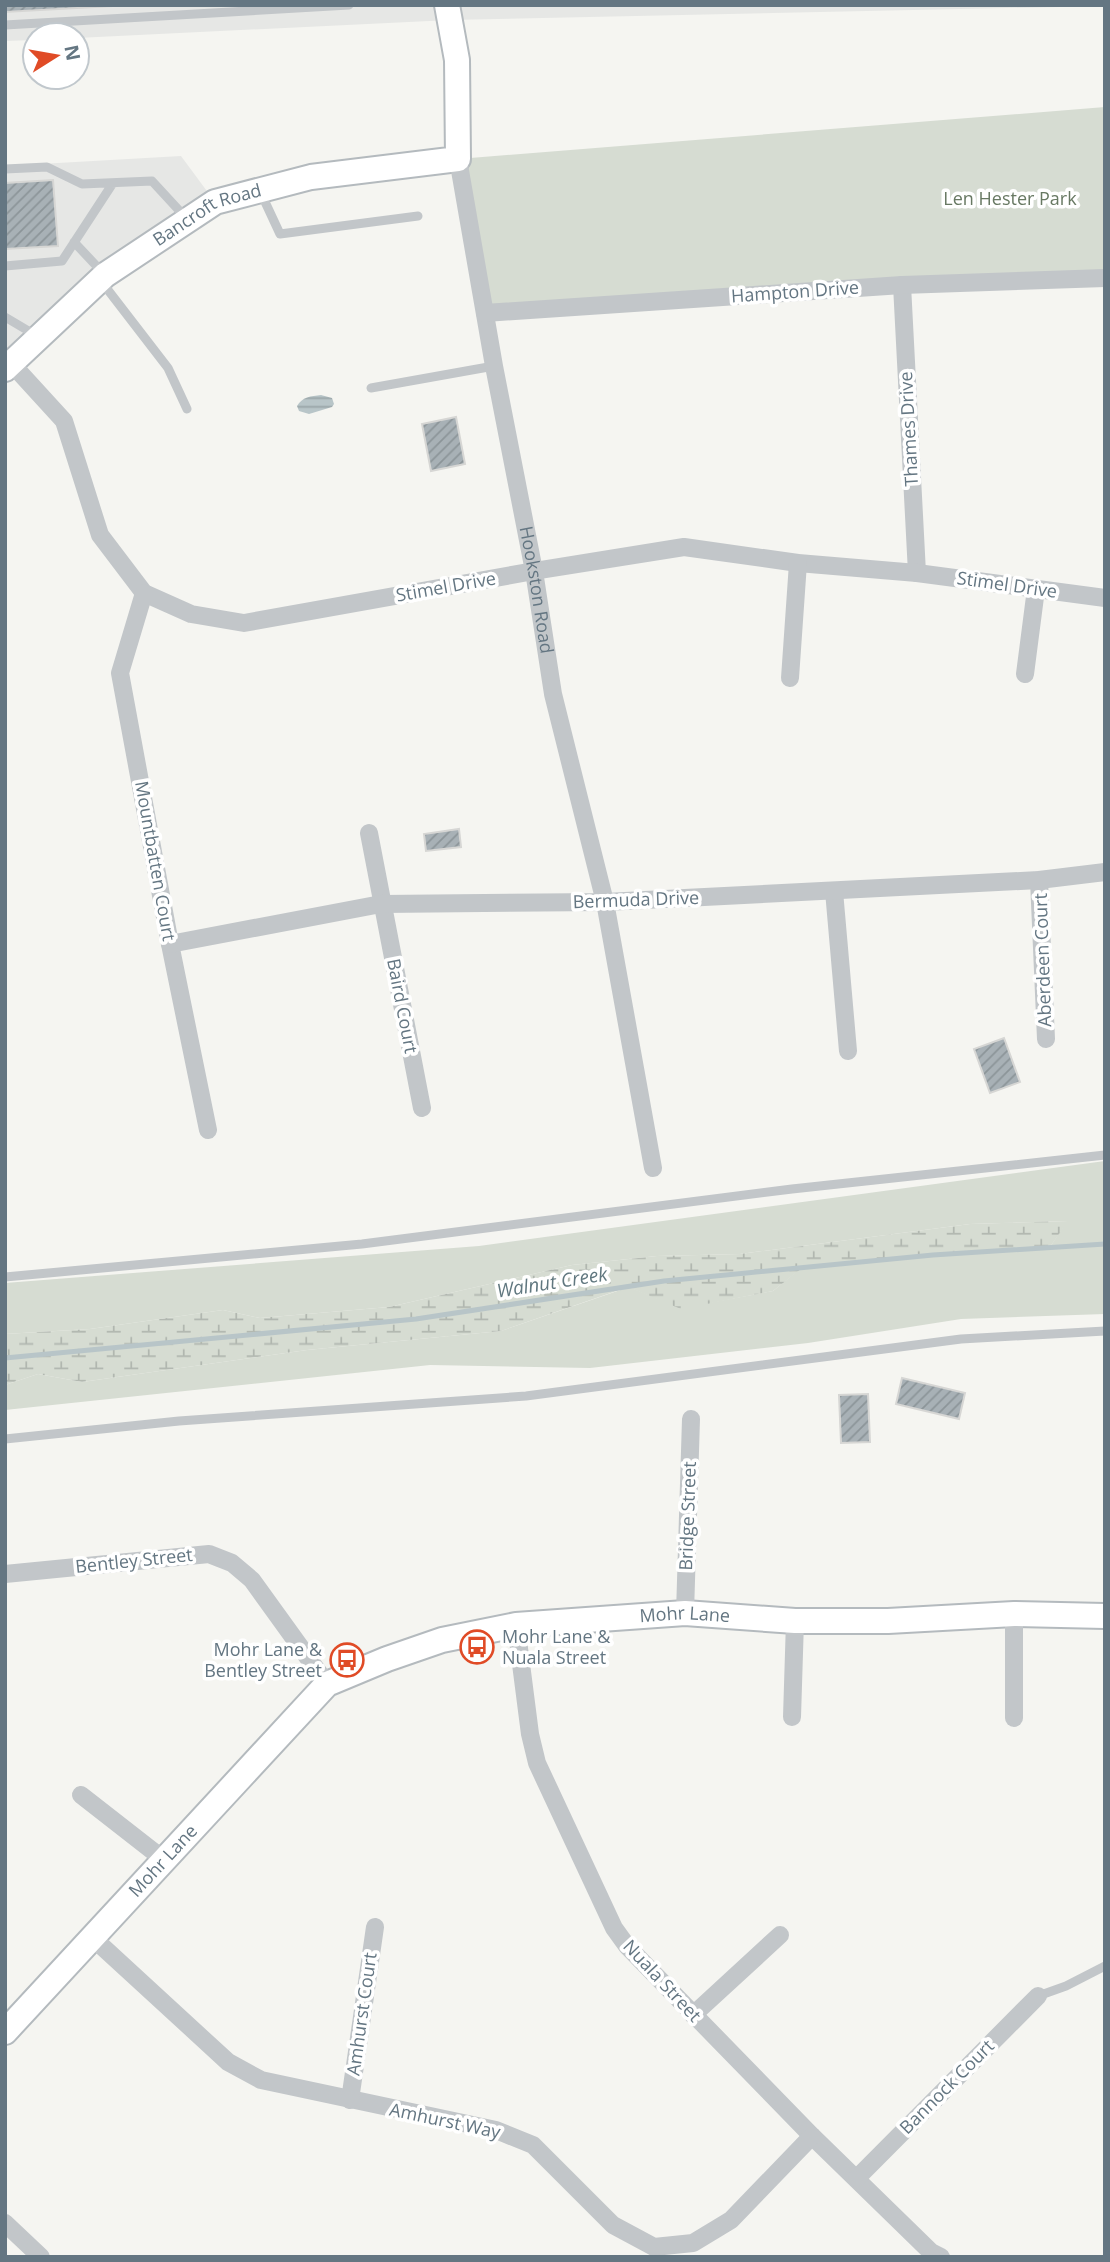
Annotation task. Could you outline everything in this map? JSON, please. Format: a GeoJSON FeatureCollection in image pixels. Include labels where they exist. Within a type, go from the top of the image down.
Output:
{"type":"FeatureCollection","features":[{"type":"Feature","properties":{"kind":"street","name":"Hookston Road"},"geometry":{"type":"LineString","coordinates":[[447,5],[457,60],[458,159],[494,366],[534,571],[553,694],[605,902],[653,1168]]}},
{"type":"Feature","properties":{"kind":"street","name":"Bancroft Road"},"geometry":{"type":"LineString","coordinates":[[8,366],[102,277],[215,202],[311,177],[458,159]]}},
{"type":"Feature","properties":{"kind":"street","name":"Hampton Drive"},"geometry":{"type":"LineString","coordinates":[[485,313],[902,285],[1105,278]]}},
{"type":"Feature","properties":{"kind":"street","name":"Thames Drive"},"geometry":{"type":"LineString","coordinates":[[902,285],[916,573]]}},
{"type":"Feature","properties":{"kind":"street","name":"Stimel Drive"},"geometry":{"type":"LineString","coordinates":[[8,366],[64,421],[100,535],[144,593],[191,614],[244,623],[684,547],[798,563],[916,573],[1105,598]]}},
{"type":"Feature","properties":{"kind":"street"},"geometry":{"type":"LineString","coordinates":[[789,678],[798,563]]}},
{"type":"Feature","properties":{"kind":"street"},"geometry":{"type":"LineString","coordinates":[[1024,674],[1036,589]]}},
{"type":"Feature","properties":{"kind":"street","name":"Mountbatten Court"},"geometry":{"type":"LineString","coordinates":[[144,593],[120,673],[170,944],[208,1130]]}},
{"type":"Feature","properties":{"kind":"street","name":"Baird Court"},"geometry":{"type":"LineString","coordinates":[[369,834],[422,1108]]}},
{"type":"Feature","properties":{"kind":"street","name":"Bermuda Drive"},"geometry":{"type":"LineString","coordinates":[[170,944],[381,904],[605,902],[1039,880],[1105,872]]}},
{"type":"Feature","properties":{"kind":"street","name":"Aberdeen Court"},"geometry":{"type":"LineString","coordinates":[[1039,880],[1046,1039]]}},
{"type":"Feature","properties":{"kind":"street"},"geometry":{"type":"LineString","coordinates":[[834,891],[848,1051]]}},
{"type":"Feature","properties":{"kind":"street","name":"Bridge Street"},"geometry":{"type":"LineString","coordinates":[[685,1613],[691,1419]]}},
{"type":"Feature","properties":{"kind":"street","name":"Bentley Street"},"geometry":{"type":"LineString","coordinates":[[5,1574],[209,1554],[232,1563],[252,1580],[327,1684]]}},
{"type":"Feature","properties":{"kind":"street","name":"Mohr Lane"},"geometry":{"type":"LineString","coordinates":[[5,2032],[327,1684],[387,1659],[442,1640],[516,1625],[685,1613],[795,1621],[888,1621],[1014,1614],[1105,1616]]}},
{"type":"Feature","properties":{"kind":"street"},"geometry":{"type":"LineString","coordinates":[[1014,1614],[1014,1718]]}},
{"type":"Feature","properties":{"kind":"street"},"geometry":{"type":"LineString","coordinates":[[792,1717],[795,1621]]}},
{"type":"Feature","properties":{"kind":"street","name":"Nuala Street"},"geometry":{"type":"LineString","coordinates":[[516,1625],[530,1734],[537,1763],[614,1928],[640,1961],[812,2136],[931,2252],[941,2257]]}},
{"type":"Feature","properties":{"kind":"street"},"geometry":{"type":"LineString","coordinates":[[81,1795],[163,1859]]}},
{"type":"Feature","properties":{"kind":"street","name":"Amhurst Court"},"geometry":{"type":"LineString","coordinates":[[350,2101],[375,1927]]}},
{"type":"Feature","properties":{"kind":"street"},"geometry":{"type":"LineString","coordinates":[[693,2015],[780,1935]]}},
{"type":"Feature","properties":{"kind":"street","name":"Amhurst Way"},"geometry":{"type":"LineString","coordinates":[[93,1937],[228,2062],[261,2080],[496,2130],[533,2145],[613,2225],[654,2248],[693,2243],[731,2220],[812,2136]]}},
{"type":"Feature","properties":{"kind":"street","name":"Bannock Court"},"geometry":{"type":"LineString","coordinates":[[857,2178],[1038,1996]]}},
{"type":"Feature","properties":{"kind":"street"},"geometry":{"type":"LineString","coordinates":[[5,2223],[41,2257]]}},
{"type":"Feature","properties":{"kind":"lane"},"geometry":{"type":"LineString","coordinates":[[5,24],[349,5]]}},
{"type":"Feature","properties":{"kind":"lane"},"geometry":{"type":"LineString","coordinates":[[5,169],[47,167],[82,184],[152,181],[188,220]]}},
{"type":"Feature","properties":{"kind":"lane"},"geometry":{"type":"LineString","coordinates":[[5,266],[62,261],[113,183]]}},
{"type":"Feature","properties":{"kind":"lane"},"geometry":{"type":"LineString","coordinates":[[260,190],[280,234],[418,216]]}},
{"type":"Feature","properties":{"kind":"lane"},"geometry":{"type":"LineString","coordinates":[[74,242],[168,368],[187,409]]}},
{"type":"Feature","properties":{"kind":"lane"},"geometry":{"type":"LineString","coordinates":[[5,317],[39,337]]}},
{"type":"Feature","properties":{"kind":"lane"},"geometry":{"type":"LineString","coordinates":[[371,388],[494,366]]}},
{"type":"Feature","properties":{"kind":"lane"},"geometry":{"type":"LineString","coordinates":[[5,1277],[388,1241],[792,1189],[1105,1154]]}},
{"type":"Feature","properties":{"kind":"lane"},"geometry":{"type":"LineString","coordinates":[[5,1439],[179,1421],[526,1396],[961,1339],[1105,1331]]}},
{"type":"Feature","properties":{"kind":"lane"},"geometry":{"type":"LineString","coordinates":[[1038,1996],[1066,1986],[1105,1966]]}},
{"type":"Feature","properties":{"kind":"shaded area"},"geometry":{"type":"Polygon","coordinates":[[[5,5],[1105,5],[450,20],[91,37],[91,21],[21,21],[21,40],[5,41],[5,5]]]}},
{"type":"Feature","properties":{"kind":"shaded area"},"geometry":{"type":"Polygon","coordinates":[[[181,156],[215,202],[5,360],[5,166],[181,156]]]}},
{"type":"Feature","properties":{"kind":"shaded area"},"geometry":{"type":"Polygon","coordinates":[[[321,395],[332,398],[332,407],[309,414],[299,411],[297,406],[301,401],[321,395]]]}},
{"type":"Feature","properties":{"kind":"green space","name":"Len Hester Park"},"geometry":{"type":"Polygon","coordinates":[[[1105,107],[1105,278],[485,313],[458,159],[1105,107]]]}},
{"type":"Feature","properties":{"kind":"green space"},"geometry":{"type":"Polygon","coordinates":[[[1105,1161],[1105,1314],[961,1319],[808,1343],[590,1368],[430,1365],[5,1410],[5,1385],[38,1374],[82,1382],[307,1350],[501,1331],[629,1287],[681,1308],[773,1291],[801,1268],[1050,1247],[1067,1221],[970,1224],[740,1254],[657,1256],[572,1265],[389,1307],[260,1318],[223,1310],[90,1329],[5,1334],[5,1283],[479,1246],[1105,1161]]]}},
{"type":"Feature","properties":{"kind":"green space"},"geometry":{"type":"Polygon","coordinates":[[[1068,1221],[1050,1247],[802,1268],[773,1291],[681,1309],[628,1287],[501,1331],[307,1350],[82,1382],[38,1374],[5,1385],[5,1334],[90,1329],[223,1310],[260,1318],[389,1307],[572,1265],[657,1256],[740,1254],[970,1224],[1068,1221]]]}},
{"type":"Feature","properties":{"kind":"building"},"geometry":{"type":"Polygon","coordinates":[[[5,5],[131,5],[5,12],[5,5]]]}},
{"type":"Feature","properties":{"kind":"building"},"geometry":{"type":"Polygon","coordinates":[[[53,180],[58,246],[5,249],[5,183],[53,180]]]}},
{"type":"Feature","properties":{"kind":"building"},"geometry":{"type":"Polygon","coordinates":[[[456,417],[465,464],[431,471],[422,424],[456,417]]]}},
{"type":"Feature","properties":{"kind":"building"},"geometry":{"type":"Polygon","coordinates":[[[459,829],[461,847],[426,851],[424,834],[459,829]]]}},
{"type":"Feature","properties":{"kind":"building"},"geometry":{"type":"Polygon","coordinates":[[[1004,1038],[1020,1082],[990,1093],[974,1049],[1004,1038]]]}},
{"type":"Feature","properties":{"kind":"building"},"geometry":{"type":"Polygon","coordinates":[[[902,1378],[965,1393],[959,1419],[896,1404],[902,1378]]]}},
{"type":"Feature","properties":{"kind":"building"},"geometry":{"type":"Polygon","coordinates":[[[868,1394],[870,1442],[841,1443],[839,1395],[868,1394]]]}},
{"type":"Feature","properties":{"kind":"waterway","name":"Walnut Creek"},"geometry":{"type":"LineString","coordinates":[[5,1358],[416,1319],[664,1281],[933,1255],[1105,1244]]}},
{"type":"Feature","properties":{"kind":"place","name":"Mohr Lane & Nuala Street"},"geometry":{"type":"Point","coordinates":[477,1647]}},
{"type":"Feature","properties":{"kind":"place","name":"Mohr Lane & Bentley Street"},"geometry":{"type":"Point","coordinates":[347,1660]}}]}
